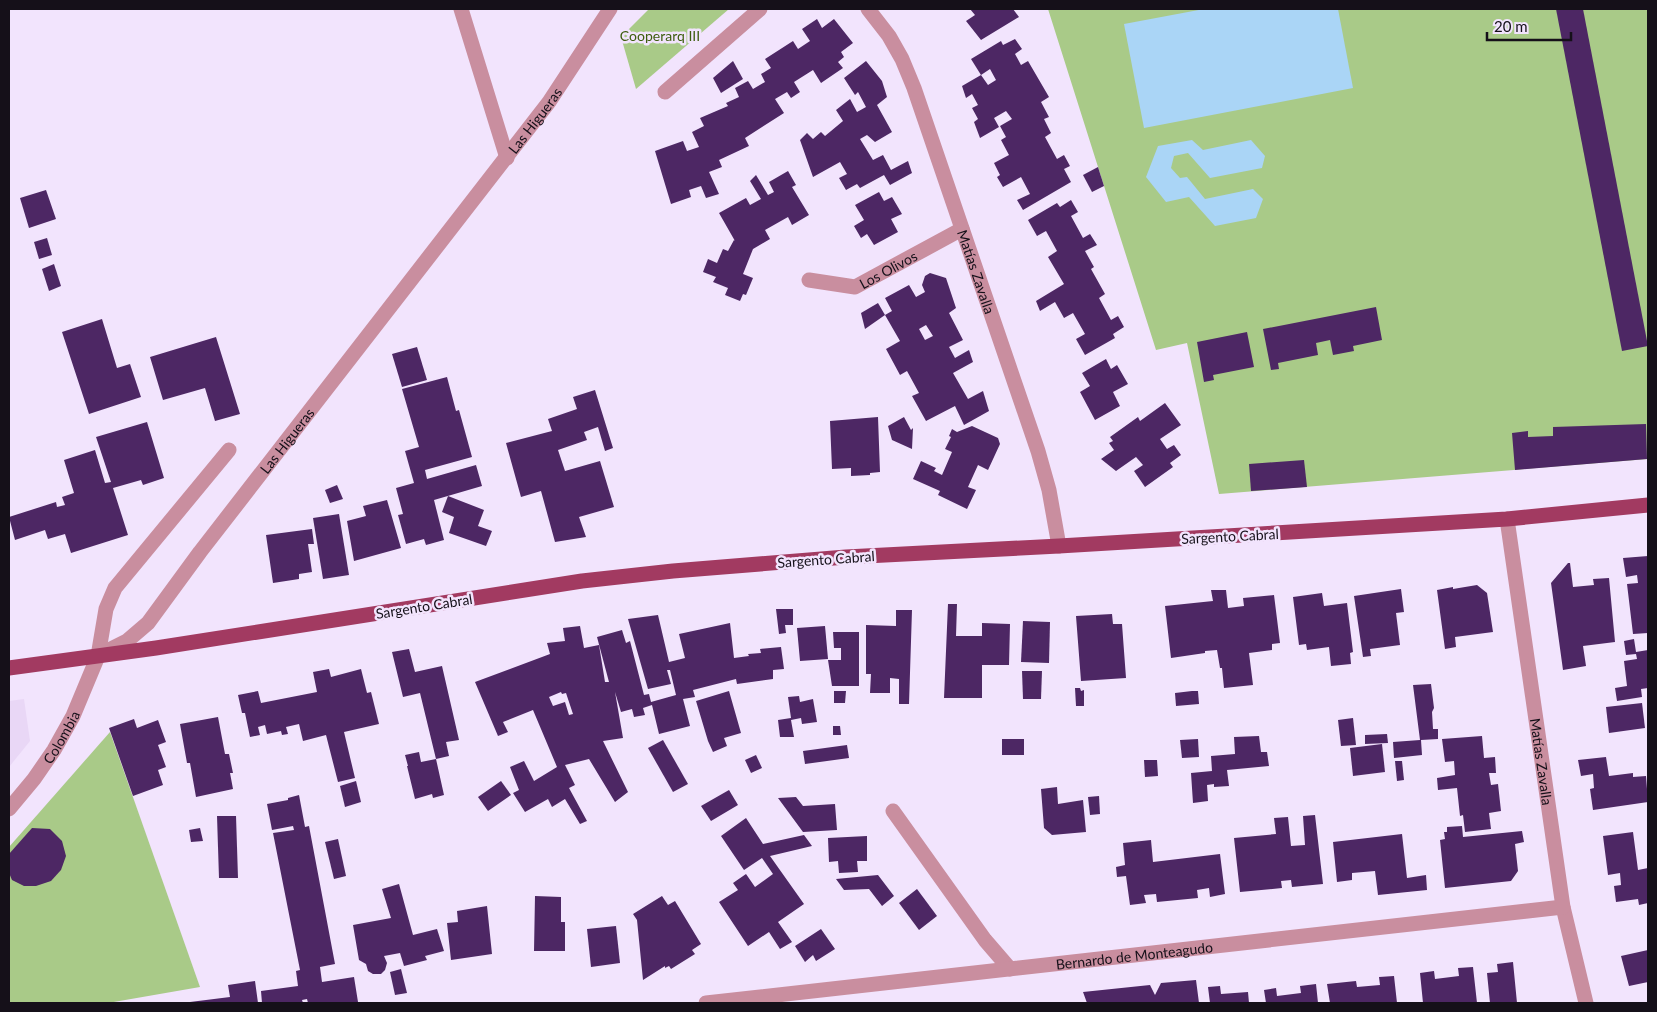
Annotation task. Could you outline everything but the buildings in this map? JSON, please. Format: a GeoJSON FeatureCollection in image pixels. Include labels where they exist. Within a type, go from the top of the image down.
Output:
{"type":"FeatureCollection","features":[{"type":"Feature","properties":{"kind":"main road","name":"Sargento Cabral"},"geometry":{"type":"LineString","coordinates":[[9,668],[582,581],[672,572],[846,557],[1507,519],[1648,505]]}},
{"type":"Feature","properties":{"kind":"street"},"geometry":{"type":"LineString","coordinates":[[461,9],[507,158]]}},
{"type":"Feature","properties":{"kind":"street","name":"Las Higueras"},"geometry":{"type":"LineString","coordinates":[[98,656],[127,641],[148,623],[200,552],[507,158],[549,102],[610,9]]}},
{"type":"Feature","properties":{"kind":"street"},"geometry":{"type":"LineString","coordinates":[[665,92],[760,9]]}},
{"type":"Feature","properties":{"kind":"street","name":"Matías Zavalla"},"geometry":{"type":"LineString","coordinates":[[868,9],[889,36],[914,88],[1038,451],[1049,490],[1059,546]]}},
{"type":"Feature","properties":{"kind":"street","name":"Los Olivos"},"geometry":{"type":"LineString","coordinates":[[809,280],[855,287],[962,229]]}},
{"type":"Feature","properties":{"kind":"street"},"geometry":{"type":"LineString","coordinates":[[98,656],[106,608],[115,588],[228,450]]}},
{"type":"Feature","properties":{"kind":"street","name":"Matías Zavalla"},"geometry":{"type":"LineString","coordinates":[[1507,519],[1563,907],[1586,1003]]}},
{"type":"Feature","properties":{"kind":"street","name":"Colombia"},"geometry":{"type":"LineString","coordinates":[[9,809],[34,779],[54,750],[73,716],[98,656]]}},
{"type":"Feature","properties":{"kind":"street"},"geometry":{"type":"LineString","coordinates":[[893,810],[985,940],[1010,969]]}},
{"type":"Feature","properties":{"kind":"street","name":"Bernardo de Monteagudo"},"geometry":{"type":"LineString","coordinates":[[706,1003],[1563,907]]}},
{"type":"Feature","properties":{"kind":"shaded area"},"geometry":{"type":"Polygon","coordinates":[[[24,699],[30,741],[9,767],[9,701],[24,699]]]}},
{"type":"Feature","properties":{"kind":"green space","name":"Cooperarq III"},"geometry":{"type":"Polygon","coordinates":[[[649,9],[729,9],[636,89],[621,37],[649,9]]]}},
{"type":"Feature","properties":{"kind":"green space"},"geometry":{"type":"Polygon","coordinates":[[[1048,9],[1648,9],[1648,459],[1219,494],[1187,343],[1156,350],[1048,9]]]}},
{"type":"Feature","properties":{"kind":"green space"},"geometry":{"type":"Polygon","coordinates":[[[110,732],[200,987],[108,1003],[9,1003],[9,847],[110,732]]]}},
{"type":"Feature","properties":{"kind":"water"},"geometry":{"type":"Polygon","coordinates":[[[1204,9],[1338,9],[1353,88],[1144,128],[1124,24],[1204,9]]]}},
{"type":"Feature","properties":{"kind":"water"},"geometry":{"type":"Polygon","coordinates":[[[1192,140],[1203,150],[1251,140],[1265,156],[1262,168],[1210,178],[1188,153],[1174,156],[1171,168],[1180,178],[1187,177],[1205,199],[1253,189],[1263,199],[1256,218],[1215,226],[1189,197],[1166,202],[1146,177],[1158,146],[1192,140]]]}}]}
